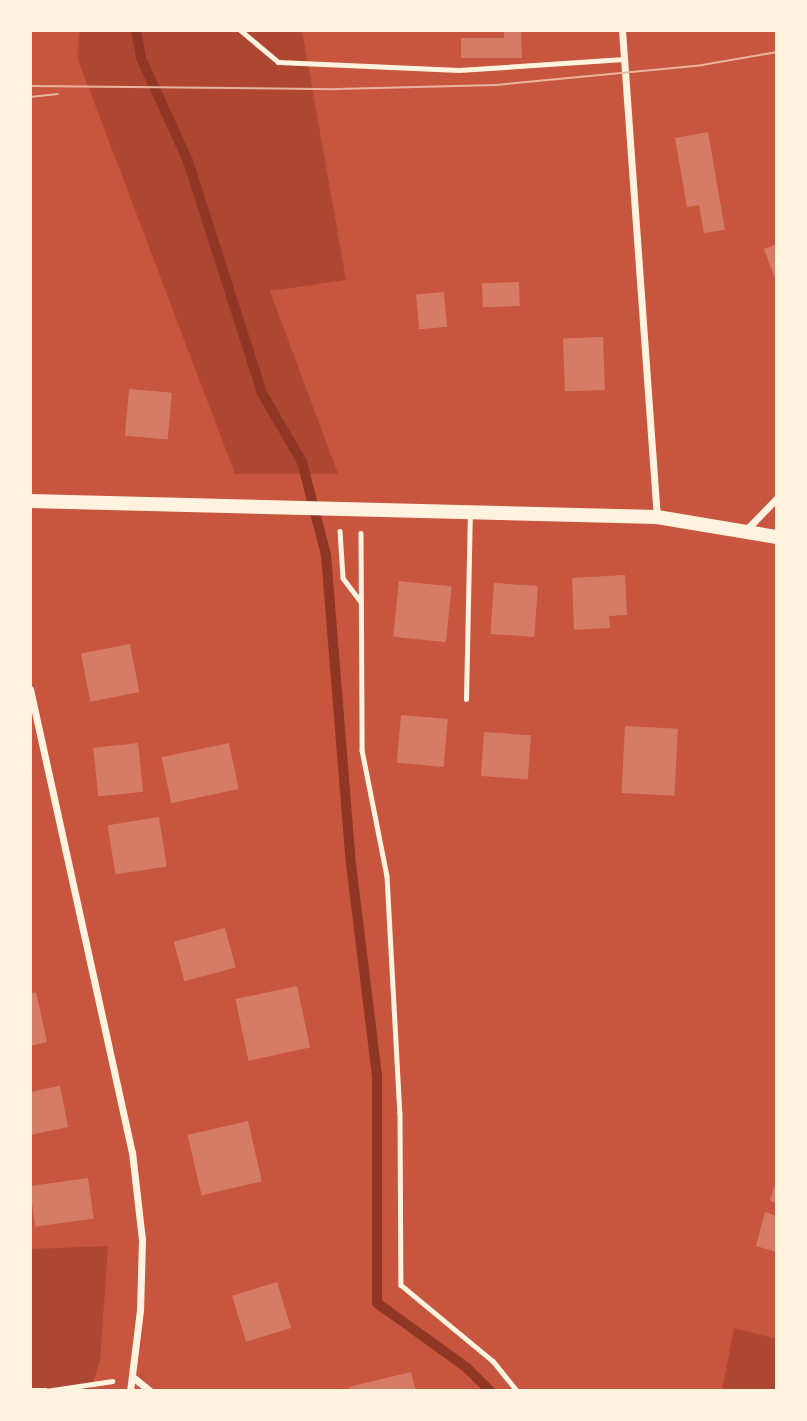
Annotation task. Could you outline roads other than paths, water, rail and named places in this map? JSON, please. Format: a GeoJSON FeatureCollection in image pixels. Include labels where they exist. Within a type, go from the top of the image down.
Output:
{"type":"FeatureCollection","features":[{"type":"Feature","properties":{"kind":"main road"},"geometry":{"type":"LineString","coordinates":[[30,501],[657,517],[777,537]]}},
{"type":"Feature","properties":{"kind":"street"},"geometry":{"type":"LineString","coordinates":[[622,30],[657,517]]}},
{"type":"Feature","properties":{"kind":"street"},"geometry":{"type":"LineString","coordinates":[[745,531],[777,498]]}},
{"type":"Feature","properties":{"kind":"street"},"geometry":{"type":"LineString","coordinates":[[30,690],[132,1152],[142,1240],[134,1378],[130,1391]]}},
{"type":"Feature","properties":{"kind":"street"},"geometry":{"type":"LineString","coordinates":[[134,1378],[150,1391]]}},
{"type":"Feature","properties":{"kind":"lane"},"geometry":{"type":"LineString","coordinates":[[240,30],[278,62],[326,66],[458,70],[624,59]]}},
{"type":"Feature","properties":{"kind":"lane"},"geometry":{"type":"LineString","coordinates":[[466,699],[470,512]]}},
{"type":"Feature","properties":{"kind":"waterway"},"geometry":{"type":"LineString","coordinates":[[136,30],[141,58],[188,161],[262,393],[302,462],[326,555],[351,864],[377,1075],[377,1303],[467,1368],[490,1391]]}},
{"type":"Feature","properties":{"kind":"tram line"},"geometry":{"type":"LineString","coordinates":[[30,86],[337,89],[496,85],[702,65],[777,52]]}},
{"type":"Feature","properties":{"kind":"tram line"},"geometry":{"type":"LineString","coordinates":[[30,97],[58,94]]}}]}
